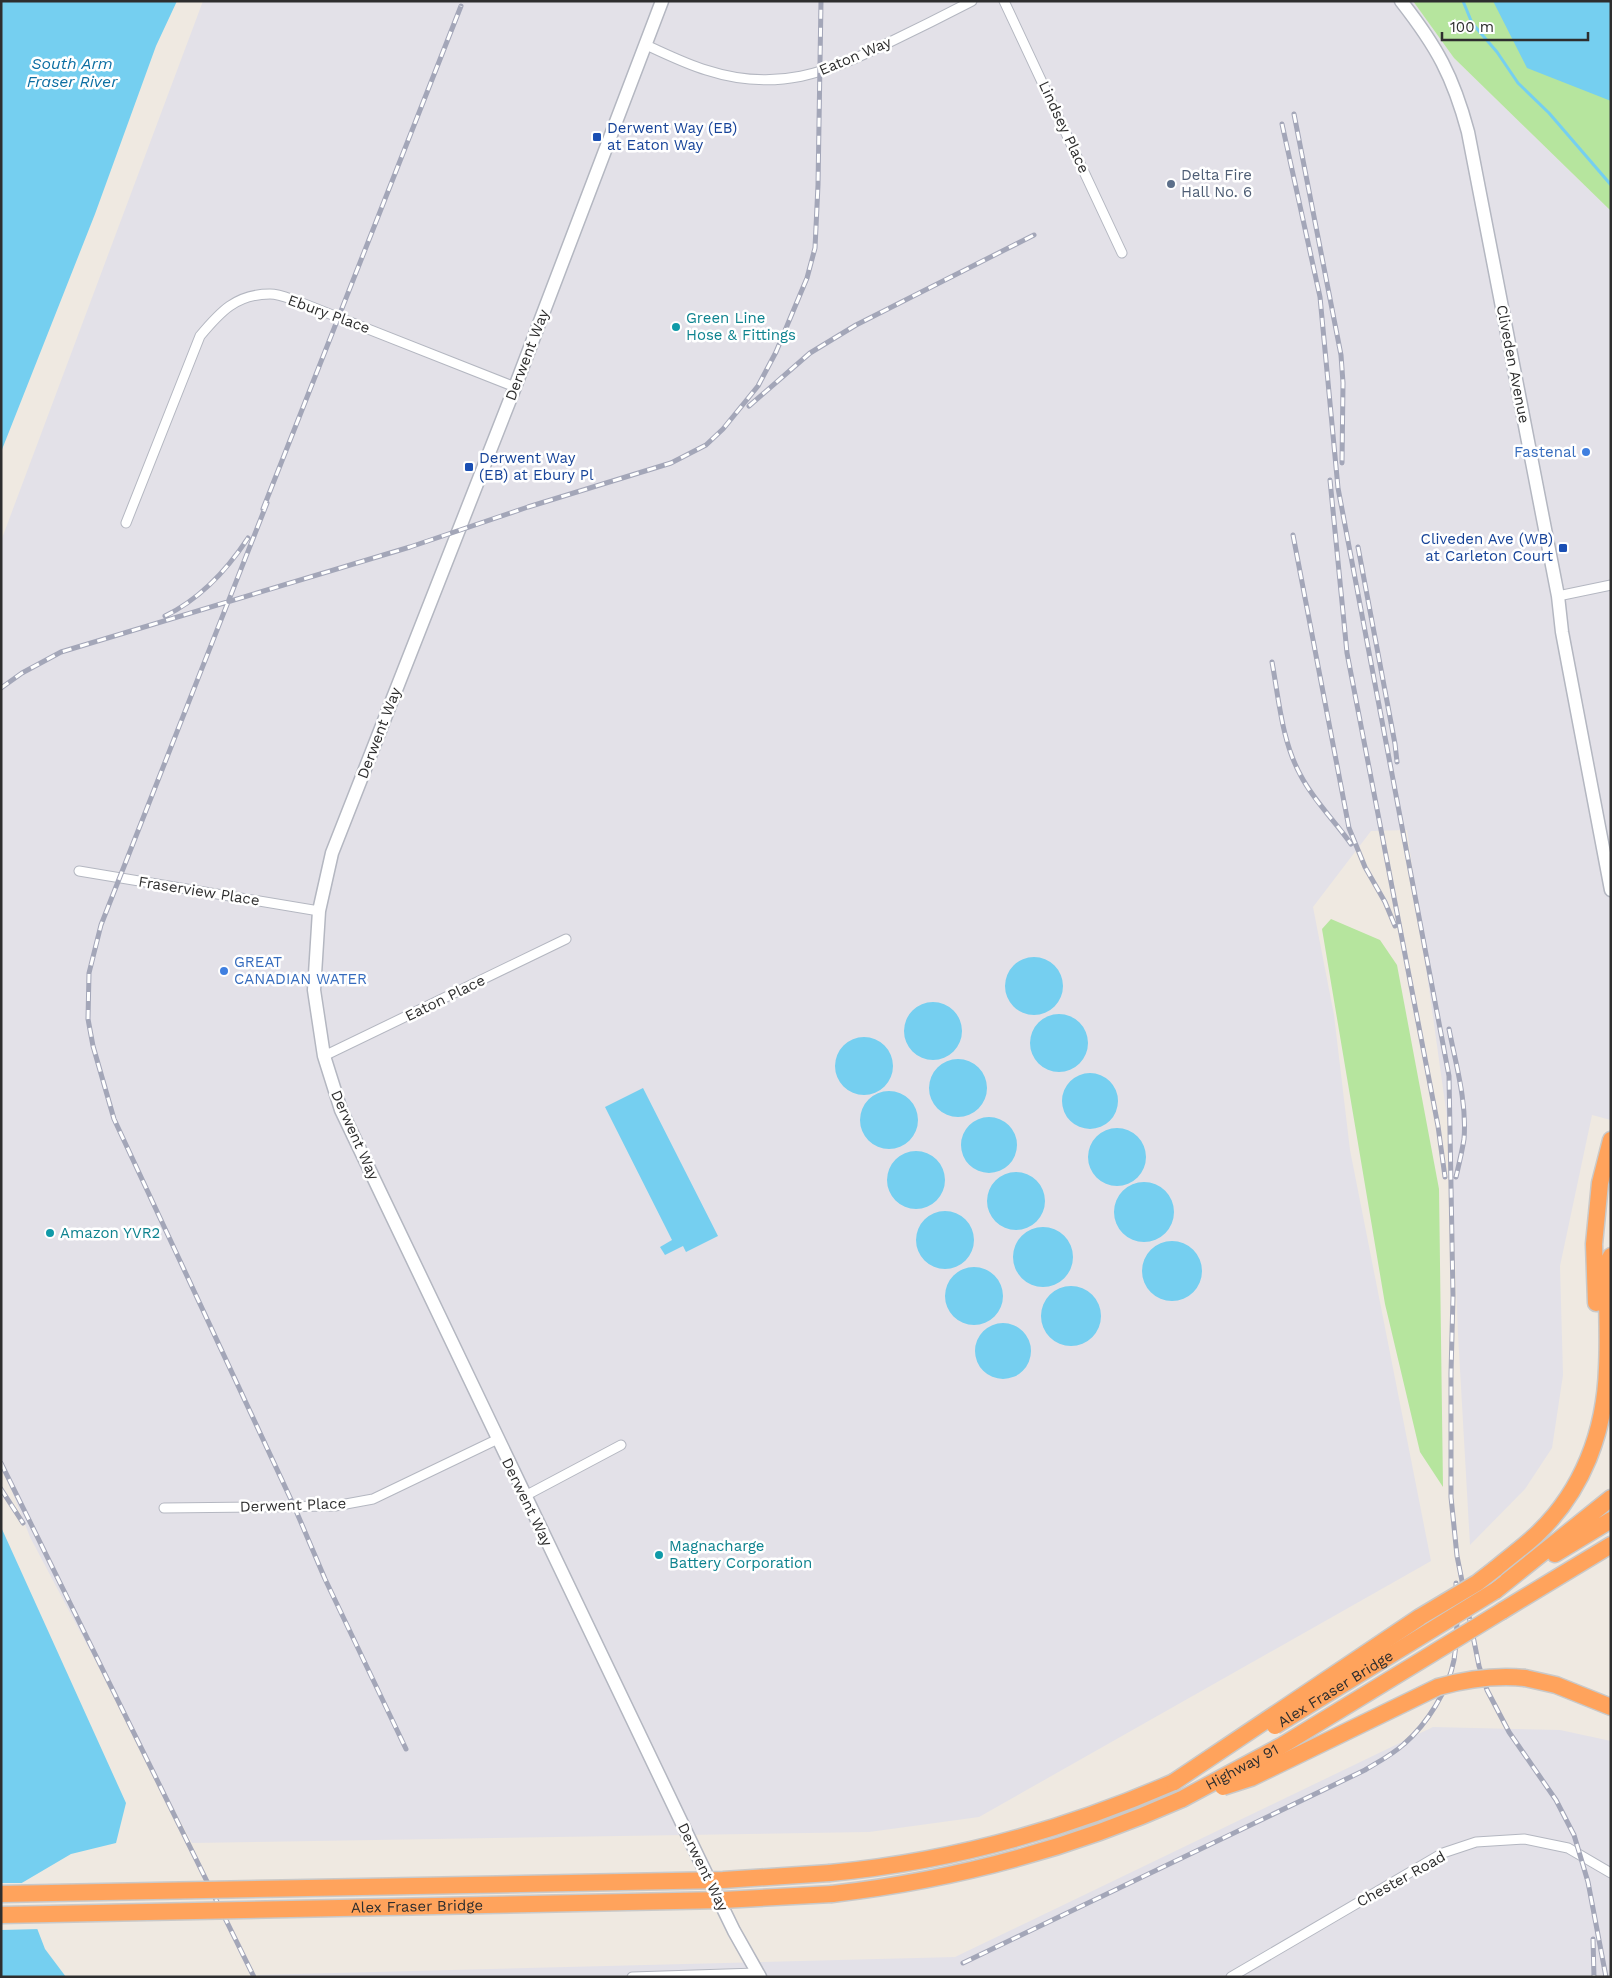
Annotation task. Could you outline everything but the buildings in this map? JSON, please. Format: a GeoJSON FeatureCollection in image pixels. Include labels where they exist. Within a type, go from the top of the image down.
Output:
{"type":"FeatureCollection","features":[{"type":"Feature","properties":{"kind":"highway"},"geometry":{"type":"LineString","coordinates":[[1594,1443],[1598,1365],[1594,1244],[1600,1183],[1611,1140]]}},
{"type":"Feature","properties":{"kind":"highway"},"geometry":{"type":"LineString","coordinates":[[1174,1782],[1420,1617],[1476,1583],[1537,1534],[1566,1500],[1586,1466],[1604,1410],[1608,1367],[1607,1265],[1611,1256]]}},
{"type":"Feature","properties":{"kind":"highway"},"geometry":{"type":"LineString","coordinates":[[1495,1591],[1611,1498]]}},
{"type":"Feature","properties":{"kind":"highway"},"geometry":{"type":"LineString","coordinates":[[1495,1591],[1611,1520]]}},
{"type":"Feature","properties":{"kind":"highway","name":"Highway 91"},"geometry":{"type":"LineString","coordinates":[[832,1894],[904,1885],[1010,1861],[1089,1837],[1182,1799],[1281,1746],[1611,1545]]}},
{"type":"Feature","properties":{"kind":"highway","name":"Alex Fraser Bridge"},"geometry":{"type":"LineString","coordinates":[[1,1894],[723,1880],[830,1874],[900,1865],[1006,1842],[1092,1815],[1174,1782],[1271,1729],[1495,1591]]}},
{"type":"Feature","properties":{"kind":"highway"},"geometry":{"type":"LineString","coordinates":[[1182,1799],[1251,1778],[1438,1688],[1485,1677],[1526,1678],[1556,1685],[1611,1707]]}},
{"type":"Feature","properties":{"kind":"highway","name":"Alex Fraser Bridge"},"geometry":{"type":"LineString","coordinates":[[1,1915],[723,1900],[832,1894]]}},
{"type":"Feature","properties":{"kind":"street","name":"Derwent Way"},"geometry":{"type":"LineString","coordinates":[[662,1],[515,387],[332,853],[319,911],[314,990],[324,1056],[341,1110],[524,1496],[700,1861],[758,1975]]}},
{"type":"Feature","properties":{"kind":"street","name":"Eaton Way"},"geometry":{"type":"LineString","coordinates":[[646,45],[707,70],[738,77],[771,80],[795,78],[820,73],[846,63],[972,1]]}},
{"type":"Feature","properties":{"kind":"street","name":"Lindsey Place"},"geometry":{"type":"LineString","coordinates":[[1004,1],[1122,253]]}},
{"type":"Feature","properties":{"kind":"street","name":"Cliveden Avenue"},"geometry":{"type":"LineString","coordinates":[[1401,1],[1438,52],[1458,97],[1463,115],[1558,596],[1564,641],[1611,890]]}},
{"type":"Feature","properties":{"kind":"street","name":"Ebury Place"},"geometry":{"type":"LineString","coordinates":[[126,523],[200,336],[220,312],[245,297],[271,294],[297,300],[515,387]]}},
{"type":"Feature","properties":{"kind":"street"},"geometry":{"type":"LineString","coordinates":[[1558,596],[1611,585]]}},
{"type":"Feature","properties":{"kind":"street","name":"Fraserview Place"},"geometry":{"type":"LineString","coordinates":[[79,871],[319,911]]}},
{"type":"Feature","properties":{"kind":"street","name":"Eaton Place"},"geometry":{"type":"LineString","coordinates":[[324,1056],[566,940]]}},
{"type":"Feature","properties":{"kind":"street","name":"Derwent Place"},"geometry":{"type":"LineString","coordinates":[[164,1508],[335,1506],[373,1499],[498,1439]]}},
{"type":"Feature","properties":{"kind":"street"},"geometry":{"type":"LineString","coordinates":[[524,1496],[621,1445]]}},
{"type":"Feature","properties":{"kind":"street","name":"Chester Road"},"geometry":{"type":"LineString","coordinates":[[1232,1977],[1443,1853],[1476,1842],[1524,1839],[1568,1848],[1611,1873]]}},
{"type":"Feature","properties":{"kind":"street"},"geometry":{"type":"LineString","coordinates":[[632,1977],[758,1975]]}},
{"type":"Feature","properties":{"kind":"shaded area"},"geometry":{"type":"Polygon","coordinates":[[[203,1],[1413,1],[1454,58],[1611,211],[1611,1120],[1592,1115],[1560,1266],[1563,1375],[1552,1448],[1525,1489],[1470,1545],[1458,1334],[1451,1146],[1407,830],[1371,831],[1313,907],[1334,1015],[1350,1150],[1431,1561],[979,1817],[869,1832],[192,1843],[30,1537],[1,1463],[1,541],[203,1]]]}},
{"type":"Feature","properties":{"kind":"shaded area"},"geometry":{"type":"Polygon","coordinates":[[[1433,1727],[1560,1730],[1611,1741],[1611,1977],[259,1977],[258,1975],[955,1957],[1433,1727]]]}},
{"type":"Feature","properties":{"kind":"green space"},"geometry":{"type":"Polygon","coordinates":[[[1413,1],[1585,1],[1611,38],[1611,211],[1454,58],[1413,1]]]}},
{"type":"Feature","properties":{"kind":"green space"},"geometry":{"type":"Polygon","coordinates":[[[1331,919],[1380,940],[1397,965],[1439,1189],[1443,1487],[1420,1452],[1385,1304],[1322,929],[1331,919]]]}},
{"type":"Feature","properties":{"kind":"water","name":"South Arm Fraser River"},"geometry":{"type":"Polygon","coordinates":[[[1,1],[177,1],[156,46],[95,214],[1,452],[1,1]]]}},
{"type":"Feature","properties":{"kind":"water"},"geometry":{"type":"Polygon","coordinates":[[[1493,1],[1611,1],[1611,101],[1527,68],[1493,1]]]}},
{"type":"Feature","properties":{"kind":"water"},"geometry":{"type":"Polygon","coordinates":[[[1028,957],[1040,957],[1055,965],[1063,980],[1063,992],[1055,1007],[1040,1015],[1028,1015],[1013,1007],[1005,992],[1005,980],[1013,965],[1028,957]]]}},
{"type":"Feature","properties":{"kind":"water"},"geometry":{"type":"Polygon","coordinates":[[[927,1002],[939,1002],[954,1010],[962,1025],[962,1037],[954,1052],[939,1060],[927,1060],[912,1052],[904,1037],[904,1025],[912,1010],[927,1002]]]}},
{"type":"Feature","properties":{"kind":"water"},"geometry":{"type":"Polygon","coordinates":[[[1059,1014],[1070,1016],[1080,1022],[1086,1032],[1088,1043],[1086,1054],[1080,1064],[1070,1070],[1059,1072],[1048,1070],[1038,1064],[1032,1054],[1030,1043],[1032,1032],[1038,1022],[1048,1016],[1059,1014]]]}},
{"type":"Feature","properties":{"kind":"water"},"geometry":{"type":"Polygon","coordinates":[[[864,1037],[875,1039],[888,1050],[893,1066],[891,1077],[880,1090],[864,1095],[853,1093],[840,1082],[835,1066],[837,1055],[848,1042],[864,1037]]]}},
{"type":"Feature","properties":{"kind":"water"},"geometry":{"type":"Polygon","coordinates":[[[958,1059],[969,1061],[979,1067],[985,1077],[987,1088],[985,1099],[979,1109],[969,1115],[958,1117],[947,1115],[937,1109],[931,1099],[929,1088],[931,1077],[937,1067],[947,1061],[958,1059]]]}},
{"type":"Feature","properties":{"kind":"water"},"geometry":{"type":"Polygon","coordinates":[[[1084,1073],[1096,1073],[1106,1077],[1114,1085],[1118,1101],[1114,1117],[1106,1125],[1096,1129],[1084,1129],[1074,1125],[1066,1117],[1062,1107],[1062,1095],[1066,1085],[1074,1077],[1084,1073]]]}},
{"type":"Feature","properties":{"kind":"water"},"geometry":{"type":"Polygon","coordinates":[[[643,1088],[718,1236],[686,1252],[683,1246],[665,1255],[660,1247],[672,1240],[605,1107],[643,1088]]]}},
{"type":"Feature","properties":{"kind":"water"},"geometry":{"type":"Polygon","coordinates":[[[883,1091],[895,1091],[910,1099],[918,1114],[918,1126],[910,1141],[895,1149],[883,1149],[868,1141],[860,1126],[860,1114],[868,1099],[883,1091]]]}},
{"type":"Feature","properties":{"kind":"water"},"geometry":{"type":"Polygon","coordinates":[[[983,1117],[995,1117],[1005,1121],[1013,1129],[1017,1145],[1013,1161],[1005,1169],[995,1173],[983,1173],[973,1169],[965,1161],[961,1151],[961,1139],[965,1129],[973,1121],[983,1117]]]}},
{"type":"Feature","properties":{"kind":"water"},"geometry":{"type":"Polygon","coordinates":[[[1111,1128],[1123,1128],[1138,1136],[1146,1151],[1146,1163],[1138,1178],[1123,1186],[1111,1186],[1096,1178],[1088,1163],[1088,1151],[1096,1136],[1111,1128]]]}},
{"type":"Feature","properties":{"kind":"water"},"geometry":{"type":"Polygon","coordinates":[[[916,1151],[932,1156],[940,1164],[945,1180],[940,1196],[932,1204],[916,1209],[900,1204],[892,1196],[887,1180],[892,1164],[900,1156],[916,1151]]]}},
{"type":"Feature","properties":{"kind":"water"},"geometry":{"type":"Polygon","coordinates":[[[1010,1172],[1022,1172],[1037,1180],[1045,1195],[1045,1207],[1037,1222],[1022,1230],[1010,1230],[995,1222],[987,1207],[987,1195],[995,1180],[1010,1172]]]}},
{"type":"Feature","properties":{"kind":"water"},"geometry":{"type":"Polygon","coordinates":[[[1144,1182],[1161,1187],[1169,1195],[1174,1212],[1169,1229],[1161,1237],[1144,1242],[1127,1237],[1119,1229],[1114,1212],[1119,1195],[1127,1187],[1144,1182]]]}},
{"type":"Feature","properties":{"kind":"water"},"geometry":{"type":"Polygon","coordinates":[[[939,1211],[951,1211],[966,1219],[974,1234],[974,1246],[966,1261],[951,1269],[939,1269],[924,1261],[916,1246],[916,1234],[924,1219],[939,1211]]]}},
{"type":"Feature","properties":{"kind":"water"},"geometry":{"type":"Polygon","coordinates":[[[1043,1227],[1060,1232],[1068,1240],[1073,1257],[1068,1274],[1060,1282],[1043,1287],[1026,1282],[1018,1274],[1013,1257],[1018,1240],[1026,1232],[1043,1227]]]}},
{"type":"Feature","properties":{"kind":"water"},"geometry":{"type":"Polygon","coordinates":[[[1172,1241],[1188,1246],[1193,1250],[1197,1255],[1202,1271],[1197,1287],[1193,1292],[1188,1296],[1172,1301],[1156,1296],[1151,1292],[1147,1287],[1142,1271],[1147,1255],[1151,1250],[1156,1246],[1172,1241]]]}},
{"type":"Feature","properties":{"kind":"water"},"geometry":{"type":"Polygon","coordinates":[[[974,1267],[985,1269],[998,1280],[1003,1296],[1001,1307],[990,1320],[974,1325],[963,1323],[950,1312],[945,1296],[947,1285],[958,1272],[974,1267]]]}},
{"type":"Feature","properties":{"kind":"water"},"geometry":{"type":"Polygon","coordinates":[[[1071,1286],[1087,1291],[1092,1295],[1096,1300],[1101,1316],[1096,1332],[1092,1337],[1087,1341],[1071,1346],[1055,1341],[1050,1337],[1046,1332],[1041,1316],[1046,1300],[1050,1295],[1055,1291],[1071,1286]]]}},
{"type":"Feature","properties":{"kind":"water"},"geometry":{"type":"Polygon","coordinates":[[[998,1323],[1008,1323],[1023,1331],[1029,1340],[1031,1351],[1029,1362],[1023,1371],[1008,1379],[998,1379],[987,1374],[980,1367],[975,1356],[975,1346],[980,1335],[987,1328],[998,1323]]]}},
{"type":"Feature","properties":{"kind":"water"},"geometry":{"type":"Polygon","coordinates":[[[1,1527],[126,1803],[116,1843],[71,1854],[20,1884],[45,1949],[66,1977],[1,1977],[1,1527]]]}},
{"type":"Feature","properties":{"kind":"pier"},"geometry":{"type":"Polygon","coordinates":[[[1,1883],[27,1883],[23,1885],[40,1929],[1,1930],[1,1883]]]}},
{"type":"Feature","properties":{"kind":"waterway"},"geometry":{"type":"LineString","coordinates":[[1463,1],[1472,23],[1497,52],[1518,83],[1549,113],[1611,185]]}},
{"type":"Feature","properties":{"kind":"railway"},"geometry":{"type":"LineString","coordinates":[[1,688],[22,673],[61,652],[410,547],[528,507],[671,463],[706,445],[723,429],[758,386],[776,352],[807,278],[815,248],[821,1]]}},
{"type":"Feature","properties":{"kind":"railway"},"geometry":{"type":"LineString","coordinates":[[263,509],[461,6]]}},
{"type":"Feature","properties":{"kind":"railway"},"geometry":{"type":"LineString","coordinates":[[1294,114],[1341,355],[1343,383],[1342,463]]}},
{"type":"Feature","properties":{"kind":"railway"},"geometry":{"type":"LineString","coordinates":[[1282,124],[1320,297],[1338,488],[1449,1076],[1453,1296],[1451,1497],[1457,1556],[1479,1666],[1487,1690],[1509,1732],[1556,1800],[1574,1835],[1588,1882],[1606,1977]]}},
{"type":"Feature","properties":{"kind":"railway"},"geometry":{"type":"LineString","coordinates":[[749,406],[810,353],[856,325],[1034,235]]}},
{"type":"Feature","properties":{"kind":"railway"},"geometry":{"type":"LineString","coordinates":[[1330,480],[1347,653],[1438,1126],[1445,1177]]}},
{"type":"Feature","properties":{"kind":"railway"},"geometry":{"type":"LineString","coordinates":[[267,503],[101,925],[89,973],[88,1019],[93,1046],[114,1119],[294,1506],[325,1579],[406,1749]]}},
{"type":"Feature","properties":{"kind":"railway"},"geometry":{"type":"LineString","coordinates":[[1293,535],[1349,828],[1365,867],[1385,902],[1395,926]]}},
{"type":"Feature","properties":{"kind":"railway"},"geometry":{"type":"LineString","coordinates":[[165,616],[190,601],[212,583],[248,538]]}},
{"type":"Feature","properties":{"kind":"railway"},"geometry":{"type":"LineString","coordinates":[[1358,547],[1397,762]]}},
{"type":"Feature","properties":{"kind":"railway"},"geometry":{"type":"LineString","coordinates":[[1272,662],[1285,735],[1295,763],[1312,794],[1351,844]]}},
{"type":"Feature","properties":{"kind":"railway"},"geometry":{"type":"LineString","coordinates":[[1449,1029],[1460,1084],[1465,1125],[1456,1177]]}},
{"type":"Feature","properties":{"kind":"railway"},"geometry":{"type":"LineString","coordinates":[[1,1463],[254,1977]]}},
{"type":"Feature","properties":{"kind":"railway"},"geometry":{"type":"LineString","coordinates":[[1,1489],[23,1523]]}},
{"type":"Feature","properties":{"kind":"railway"},"geometry":{"type":"LineString","coordinates":[[963,1963],[1365,1770],[1399,1748],[1413,1736],[1428,1717],[1442,1695],[1451,1672],[1456,1641],[1456,1583]]}},
{"type":"Feature","properties":{"kind":"railway"},"geometry":{"type":"LineString","coordinates":[[1593,1939],[1594,1977]]}},
{"type":"Feature","properties":{"kind":"place","name":"Derwent Way (EB) at Eaton Way"},"geometry":{"type":"Point","coordinates":[597,137]}},
{"type":"Feature","properties":{"kind":"place","name":"Delta Fire Hall No. 6"},"geometry":{"type":"Point","coordinates":[1171,184]}},
{"type":"Feature","properties":{"kind":"place","name":"Green Line Hose & Fittings"},"geometry":{"type":"Point","coordinates":[676,327]}},
{"type":"Feature","properties":{"kind":"place","name":"Fastenal"},"geometry":{"type":"Point","coordinates":[1586,452]}},
{"type":"Feature","properties":{"kind":"place","name":"Derwent Way (EB) at Ebury Pl"},"geometry":{"type":"Point","coordinates":[469,467]}},
{"type":"Feature","properties":{"kind":"place","name":"Cliveden Ave (WB) at Carleton Court"},"geometry":{"type":"Point","coordinates":[1563,548]}},
{"type":"Feature","properties":{"kind":"place","name":"GREAT CANADIAN WATER"},"geometry":{"type":"Point","coordinates":[224,971]}},
{"type":"Feature","properties":{"kind":"place","name":"Amazon YVR2"},"geometry":{"type":"Point","coordinates":[50,1233]}},
{"type":"Feature","properties":{"kind":"place","name":"Magnacharge Battery Corporation"},"geometry":{"type":"Point","coordinates":[659,1555]}}]}
